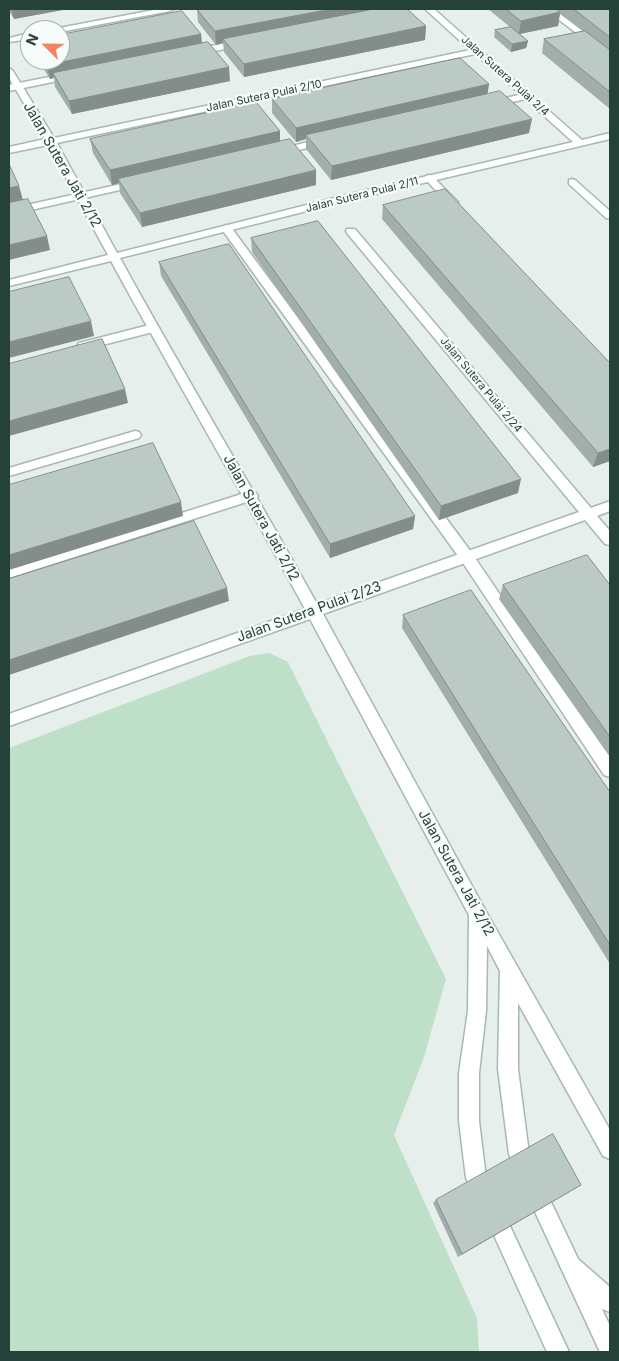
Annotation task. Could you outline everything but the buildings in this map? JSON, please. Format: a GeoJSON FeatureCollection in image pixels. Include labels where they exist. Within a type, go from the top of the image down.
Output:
{"type":"FeatureCollection","features":[{"type":"Feature","properties":{"kind":"street"},"geometry":{"type":"LineString","coordinates":[[70,28],[170,9]]}},
{"type":"Feature","properties":{"kind":"street","name":"Jalan Sutera Pulai 2/4"},"geometry":{"type":"LineString","coordinates":[[429,9],[581,144]]}},
{"type":"Feature","properties":{"kind":"street"},"geometry":{"type":"LineString","coordinates":[[549,9],[610,56]]}},
{"type":"Feature","properties":{"kind":"street"},"geometry":{"type":"LineString","coordinates":[[189,54],[256,40]]}},
{"type":"Feature","properties":{"kind":"street","name":"Jalan Sutera Pulai 2/10"},"geometry":{"type":"LineString","coordinates":[[9,150],[477,51]]}},
{"type":"Feature","properties":{"kind":"street","name":"Jalan Sutera Jati 2/12"},"geometry":{"type":"LineString","coordinates":[[9,71],[13,87],[51,142],[152,328],[251,496],[311,611],[610,1149]]}},
{"type":"Feature","properties":{"kind":"street"},"geometry":{"type":"LineString","coordinates":[[13,87],[84,74]]}},
{"type":"Feature","properties":{"kind":"street"},"geometry":{"type":"LineString","coordinates":[[478,107],[527,96]]}},
{"type":"Feature","properties":{"kind":"street","name":"Jalan Sutera Pulai 2/11"},"geometry":{"type":"LineString","coordinates":[[9,283],[429,178],[610,136]]}},
{"type":"Feature","properties":{"kind":"street"},"geometry":{"type":"LineString","coordinates":[[265,155],[333,140]]}},
{"type":"Feature","properties":{"kind":"street"},"geometry":{"type":"LineString","coordinates":[[429,178],[463,213]]}},
{"type":"Feature","properties":{"kind":"street"},"geometry":{"type":"LineString","coordinates":[[9,212],[148,181]]}},
{"type":"Feature","properties":{"kind":"street"},"geometry":{"type":"LineString","coordinates":[[572,182],[610,216]]}},
{"type":"Feature","properties":{"kind":"street"},"geometry":{"type":"LineString","coordinates":[[226,228],[466,556],[610,770]]}},
{"type":"Feature","properties":{"kind":"street","name":"Jalan Sutera Pulai 2/24"},"geometry":{"type":"LineString","coordinates":[[351,231],[610,540]]}},
{"type":"Feature","properties":{"kind":"street"},"geometry":{"type":"LineString","coordinates":[[76,348],[152,328]]}},
{"type":"Feature","properties":{"kind":"street"},"geometry":{"type":"LineString","coordinates":[[9,472],[135,435]]}},
{"type":"Feature","properties":{"kind":"street"},"geometry":{"type":"LineString","coordinates":[[9,574],[251,496]]}},
{"type":"Feature","properties":{"kind":"street","name":"Jalan Sutera Pulai 2/23"},"geometry":{"type":"LineString","coordinates":[[9,720],[610,506]]}},
{"type":"Feature","properties":{"kind":"street"},"geometry":{"type":"LineString","coordinates":[[476,1178],[469,1121],[469,1073],[477,1011],[478,914]]}},
{"type":"Feature","properties":{"kind":"street"},"geometry":{"type":"LineString","coordinates":[[509,968],[508,1069],[519,1154]]}},
{"type":"Feature","properties":{"kind":"street"},"geometry":{"type":"LineString","coordinates":[[543,1207],[610,1350]]}},
{"type":"Feature","properties":{"kind":"street"},"geometry":{"type":"LineString","coordinates":[[502,1231],[558,1352]]}},
{"type":"Feature","properties":{"kind":"street"},"geometry":{"type":"LineString","coordinates":[[571,1266],[610,1301]]}},
{"type":"Feature","properties":{"kind":"green space"},"geometry":{"type":"Polygon","coordinates":[[[269,653],[288,662],[446,979],[424,1057],[394,1135],[477,1318],[479,1352],[9,1352],[9,748],[250,656],[269,653]]]}}]}
